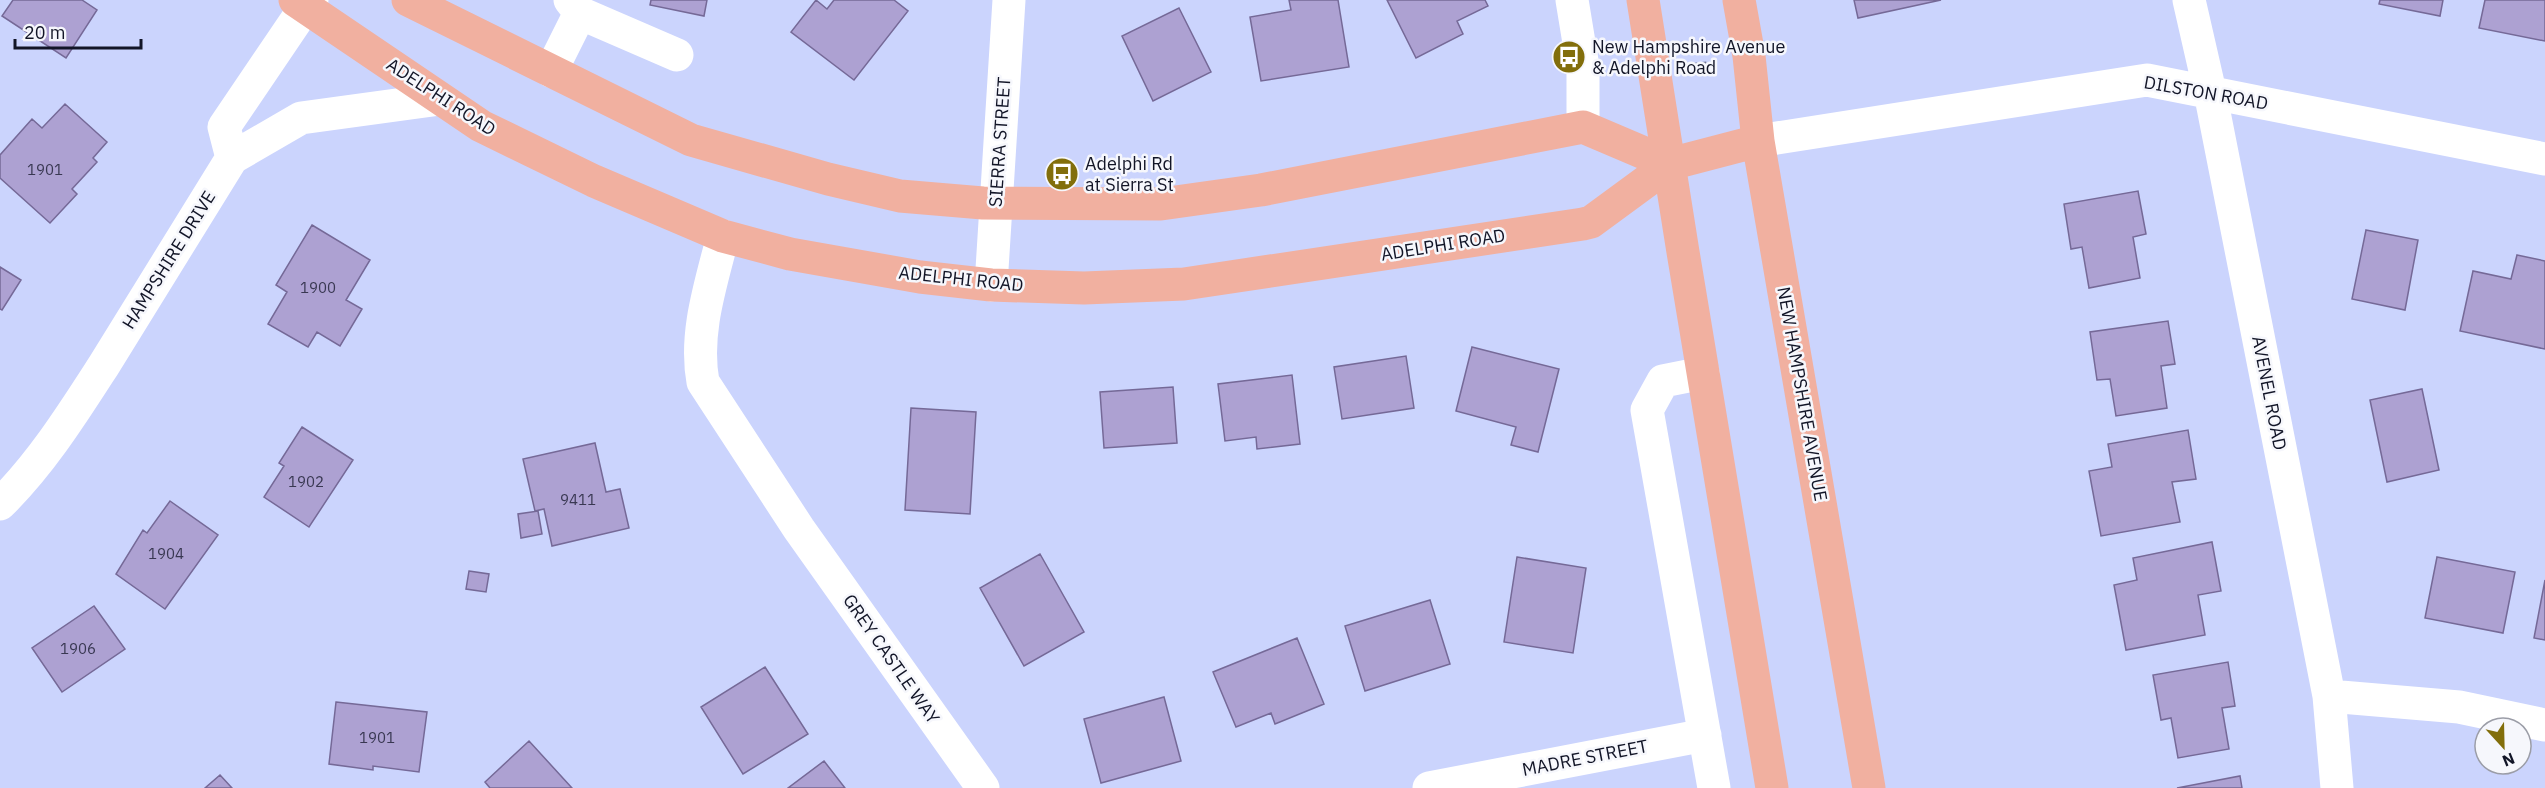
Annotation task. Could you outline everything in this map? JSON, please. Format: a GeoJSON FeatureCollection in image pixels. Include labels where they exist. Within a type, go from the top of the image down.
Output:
{"type":"FeatureCollection","features":[{"type":"Feature","properties":{"kind":"main road"},"geometry":{"type":"LineString","coordinates":[[408,0],[691,140],[828,179],[900,196],[996,204],[1161,204],[1261,190],[1583,127],[1670,164]]}},
{"type":"Feature","properties":{"kind":"main road"},"geometry":{"type":"LineString","coordinates":[[1643,0],[1772,788]]}},
{"type":"Feature","properties":{"kind":"main road","name":"NEW HAMPSHIRE AVENUE"},"geometry":{"type":"LineString","coordinates":[[1739,0],[1749,57],[1758,141],[1869,788]]}},
{"type":"Feature","properties":{"kind":"main road","name":"ADELPHI ROAD"},"geometry":{"type":"LineString","coordinates":[[305,2],[440,99],[491,131],[594,181],[723,236],[790,254],[920,277],[991,285],[1084,288],[1184,284],[1583,224],[1591,222],[1670,164],[1758,141]]}},
{"type":"Feature","properties":{"kind":"street","name":"SIERRA STREET"},"geometry":{"type":"LineString","coordinates":[[991,285],[1009,0]]}},
{"type":"Feature","properties":{"kind":"street"},"geometry":{"type":"LineString","coordinates":[[1572,0],[1583,67],[1583,127]]}},
{"type":"Feature","properties":{"kind":"street","name":"AVENEL ROAD"},"geometry":{"type":"LineString","coordinates":[[2189,0],[2210,92],[2329,696],[2337,788]]}},
{"type":"Feature","properties":{"kind":"street"},"geometry":{"type":"LineString","coordinates":[[305,2],[224,127],[232,158],[301,118],[440,99]]}},
{"type":"Feature","properties":{"kind":"street"},"geometry":{"type":"LineString","coordinates":[[551,71],[575,7],[677,55]]}},
{"type":"Feature","properties":{"kind":"street","name":"DILSTON ROAD"},"geometry":{"type":"LineString","coordinates":[[1758,141],[2147,80],[2545,159]]}},
{"type":"Feature","properties":{"kind":"street","name":"HAMPSHIRE DRIVE"},"geometry":{"type":"LineString","coordinates":[[0,504],[16,488],[67,422],[232,158]]}},
{"type":"Feature","properties":{"kind":"street","name":"GREY CASTLE WAY"},"geometry":{"type":"LineString","coordinates":[[723,236],[702,325],[699,361],[703,382],[799,529],[983,788]]}},
{"type":"Feature","properties":{"kind":"street"},"geometry":{"type":"LineString","coordinates":[[1703,373],[1663,381],[1647,410],[1714,788]]}},
{"type":"Feature","properties":{"kind":"street"},"geometry":{"type":"LineString","coordinates":[[2329,696],[2459,707],[2545,724]]}},
{"type":"Feature","properties":{"kind":"street","name":"MADRE STREET"},"geometry":{"type":"LineString","coordinates":[[1429,788],[1705,735]]}},
{"type":"Feature","properties":{"kind":"path"},"geometry":{"type":"LineString","coordinates":[[1689,66],[1720,62]]}},
{"type":"Feature","properties":{"kind":"building"},"geometry":{"type":"Polygon","coordinates":[[[13,0],[82,0],[97,10],[66,58],[2,16],[13,0]]]}},
{"type":"Feature","properties":{"kind":"building"},"geometry":{"type":"Polygon","coordinates":[[[651,0],[707,0],[704,16],[650,5],[651,0]]]}},
{"type":"Feature","properties":{"kind":"building"},"geometry":{"type":"Polygon","coordinates":[[[816,0],[827,9],[834,0],[894,0],[908,11],[854,80],[791,32],[816,0]]]}},
{"type":"Feature","properties":{"kind":"building"},"geometry":{"type":"Polygon","coordinates":[[[1289,0],[1338,0],[1349,67],[1261,81],[1250,17],[1291,10],[1289,0]]]}},
{"type":"Feature","properties":{"kind":"building"},"geometry":{"type":"Polygon","coordinates":[[[1387,0],[1485,0],[1488,6],[1457,21],[1463,34],[1416,58],[1387,0]]]}},
{"type":"Feature","properties":{"kind":"building"},"geometry":{"type":"Polygon","coordinates":[[[1854,0],[1941,0],[1858,18],[1854,0]]]}},
{"type":"Feature","properties":{"kind":"building"},"geometry":{"type":"Polygon","coordinates":[[[2380,0],[2443,0],[2440,16],[2379,4],[2380,0]]]}},
{"type":"Feature","properties":{"kind":"building"},"geometry":{"type":"Polygon","coordinates":[[[2485,0],[2545,0],[2545,41],[2479,28],[2485,0]]]}},
{"type":"Feature","properties":{"kind":"building"},"geometry":{"type":"Polygon","coordinates":[[[1179,8],[1211,72],[1153,101],[1122,36],[1179,8]]]}},
{"type":"Feature","properties":{"kind":"building"},"geometry":{"type":"Polygon","coordinates":[[[65,104],[107,142],[93,158],[97,162],[72,189],[77,194],[50,223],[0,178],[0,155],[32,119],[42,128],[65,104]]]}},
{"type":"Feature","properties":{"kind":"building"},"geometry":{"type":"Polygon","coordinates":[[[2138,191],[2146,234],[2133,237],[2140,278],[2089,288],[2082,247],[2071,249],[2064,204],[2138,191]]]}},
{"type":"Feature","properties":{"kind":"building"},"geometry":{"type":"Polygon","coordinates":[[[312,225],[370,260],[346,300],[362,309],[340,346],[317,332],[308,347],[268,324],[287,292],[276,285],[312,225]]]}},
{"type":"Feature","properties":{"kind":"building"},"geometry":{"type":"Polygon","coordinates":[[[2366,230],[2418,240],[2405,310],[2352,299],[2366,230]]]}},
{"type":"Feature","properties":{"kind":"building"},"geometry":{"type":"Polygon","coordinates":[[[2517,255],[2545,261],[2545,349],[2460,331],[2473,271],[2511,279],[2517,255]]]}},
{"type":"Feature","properties":{"kind":"building"},"geometry":{"type":"Polygon","coordinates":[[[0,267],[21,280],[2,310],[0,309],[0,267]]]}},
{"type":"Feature","properties":{"kind":"building"},"geometry":{"type":"Polygon","coordinates":[[[2168,321],[2175,364],[2161,366],[2167,408],[2116,416],[2110,379],[2097,380],[2090,332],[2168,321]]]}},
{"type":"Feature","properties":{"kind":"building"},"geometry":{"type":"Polygon","coordinates":[[[1472,347],[1559,369],[1538,452],[1511,445],[1516,427],[1456,411],[1472,347]]]}},
{"type":"Feature","properties":{"kind":"building"},"geometry":{"type":"Polygon","coordinates":[[[1406,356],[1414,408],[1342,419],[1334,367],[1406,356]]]}},
{"type":"Feature","properties":{"kind":"building"},"geometry":{"type":"Polygon","coordinates":[[[1292,375],[1300,444],[1257,449],[1256,437],[1225,441],[1218,384],[1292,375]]]}},
{"type":"Feature","properties":{"kind":"building"},"geometry":{"type":"Polygon","coordinates":[[[1173,387],[1177,443],[1104,448],[1100,392],[1173,387]]]}},
{"type":"Feature","properties":{"kind":"building"},"geometry":{"type":"Polygon","coordinates":[[[2422,389],[2439,470],[2387,482],[2370,400],[2422,389]]]}},
{"type":"Feature","properties":{"kind":"building"},"geometry":{"type":"Polygon","coordinates":[[[911,408],[976,412],[970,514],[905,510],[911,408]]]}},
{"type":"Feature","properties":{"kind":"building"},"geometry":{"type":"Polygon","coordinates":[[[302,427],[353,460],[309,527],[264,497],[284,466],[279,463],[302,427]]]}},
{"type":"Feature","properties":{"kind":"building"},"geometry":{"type":"Polygon","coordinates":[[[2188,430],[2196,479],[2172,482],[2180,522],[2101,536],[2089,471],[2112,467],[2108,444],[2188,430]]]}},
{"type":"Feature","properties":{"kind":"building"},"geometry":{"type":"Polygon","coordinates":[[[595,443],[606,492],[620,489],[629,528],[552,546],[544,509],[535,511],[523,459],[595,443]]]}},
{"type":"Feature","properties":{"kind":"building"},"geometry":{"type":"Polygon","coordinates":[[[170,501],[218,535],[165,609],[116,574],[143,530],[147,533],[170,501]]]}},
{"type":"Feature","properties":{"kind":"building"},"geometry":{"type":"Polygon","coordinates":[[[538,511],[542,534],[521,538],[518,514],[538,511]]]}},
{"type":"Feature","properties":{"kind":"building"},"geometry":{"type":"Polygon","coordinates":[[[2212,542],[2221,591],[2198,595],[2205,635],[2126,650],[2114,585],[2137,580],[2133,558],[2212,542]]]}},
{"type":"Feature","properties":{"kind":"building"},"geometry":{"type":"Polygon","coordinates":[[[1040,554],[1084,632],[1024,666],[980,588],[1040,554]]]}},
{"type":"Feature","properties":{"kind":"building"},"geometry":{"type":"Polygon","coordinates":[[[1517,557],[1586,568],[1573,653],[1504,642],[1517,557]]]}},
{"type":"Feature","properties":{"kind":"building"},"geometry":{"type":"Polygon","coordinates":[[[2437,557],[2515,572],[2503,633],[2425,618],[2437,557]]]}},
{"type":"Feature","properties":{"kind":"building"},"geometry":{"type":"Polygon","coordinates":[[[469,571],[489,574],[486,592],[466,589],[469,571]]]}},
{"type":"Feature","properties":{"kind":"building"},"geometry":{"type":"Polygon","coordinates":[[[2545,580],[2545,640],[2534,638],[2545,580]]]}},
{"type":"Feature","properties":{"kind":"building"},"geometry":{"type":"Polygon","coordinates":[[[1430,600],[1450,664],[1365,691],[1345,626],[1430,600]]]}},
{"type":"Feature","properties":{"kind":"building"},"geometry":{"type":"Polygon","coordinates":[[[94,606],[125,649],[62,692],[32,648],[94,606]]]}},
{"type":"Feature","properties":{"kind":"building"},"geometry":{"type":"Polygon","coordinates":[[[1297,638],[1324,704],[1275,724],[1271,713],[1236,727],[1213,672],[1297,638]]]}},
{"type":"Feature","properties":{"kind":"building"},"geometry":{"type":"Polygon","coordinates":[[[2228,662],[2235,706],[2222,708],[2229,749],[2178,758],[2171,718],[2161,720],[2153,675],[2228,662]]]}},
{"type":"Feature","properties":{"kind":"building"},"geometry":{"type":"Polygon","coordinates":[[[765,667],[808,734],[743,774],[701,707],[765,667]]]}},
{"type":"Feature","properties":{"kind":"building"},"geometry":{"type":"Polygon","coordinates":[[[1164,697],[1181,761],[1101,783],[1084,719],[1164,697]]]}},
{"type":"Feature","properties":{"kind":"building"},"geometry":{"type":"Polygon","coordinates":[[[336,702],[427,712],[419,772],[373,766],[373,770],[329,764],[336,702]]]}},
{"type":"Feature","properties":{"kind":"building"},"geometry":{"type":"Polygon","coordinates":[[[529,741],[572,788],[490,788],[485,782],[529,741]]]}},
{"type":"Feature","properties":{"kind":"building"},"geometry":{"type":"Polygon","coordinates":[[[824,761],[845,788],[788,788],[824,761]]]}},
{"type":"Feature","properties":{"kind":"building"},"geometry":{"type":"Polygon","coordinates":[[[220,775],[232,788],[205,788],[220,775]]]}},
{"type":"Feature","properties":{"kind":"building"},"geometry":{"type":"Polygon","coordinates":[[[2240,776],[2242,788],[2177,788],[2240,776]]]}},
{"type":"Feature","properties":{"kind":"place","name":"New Hampshire Avenue & Adelphi Road"},"geometry":{"type":"Point","coordinates":[1569,57]}},
{"type":"Feature","properties":{"kind":"place","name":"Adelphi Rd at Sierra St"},"geometry":{"type":"Point","coordinates":[1062,174]}}]}
